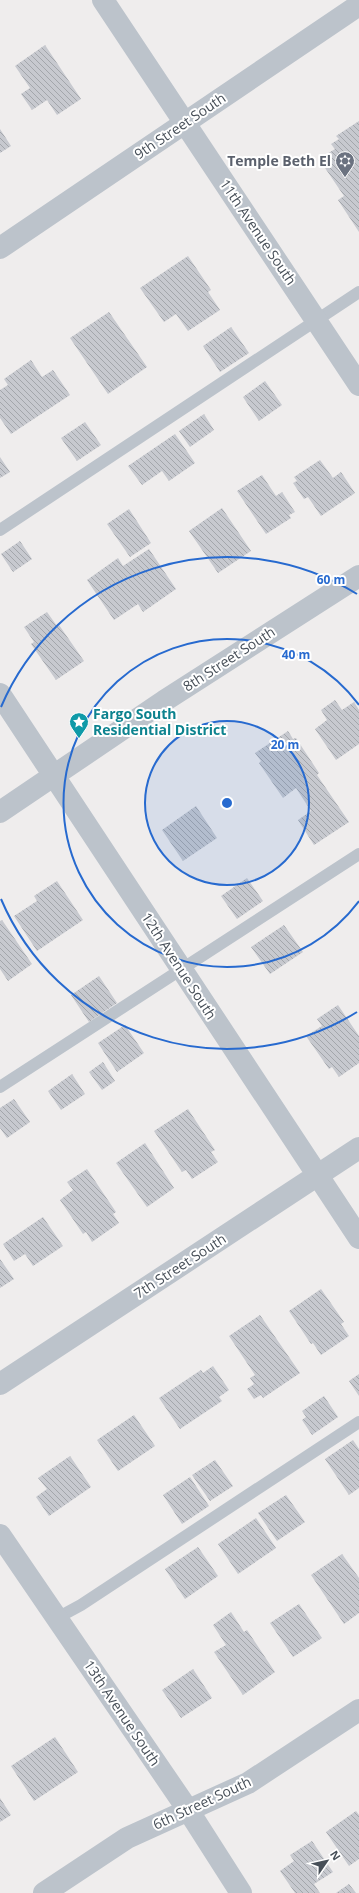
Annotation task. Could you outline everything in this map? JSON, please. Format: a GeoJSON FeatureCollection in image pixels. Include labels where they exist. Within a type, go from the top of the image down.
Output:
{"type":"FeatureCollection","features":[{"type":"Feature","properties":{"kind":"street","name":"11th Avenue South"},"geometry":{"type":"LineString","coordinates":[[103,0],[359,385]]}},
{"type":"Feature","properties":{"kind":"street","name":"9th Street South"},"geometry":{"type":"LineString","coordinates":[[0,248],[359,4]]}},
{"type":"Feature","properties":{"kind":"street","name":"8th Street South"},"geometry":{"type":"LineString","coordinates":[[0,812],[164,701],[359,576]]}},
{"type":"Feature","properties":{"kind":"street","name":"12th Avenue South"},"geometry":{"type":"LineString","coordinates":[[0,694],[359,1238]]}},
{"type":"Feature","properties":{"kind":"street","name":"7th Street South"},"geometry":{"type":"LineString","coordinates":[[0,1384],[359,1148]]}},
{"type":"Feature","properties":{"kind":"street","name":"13th Avenue South"},"geometry":{"type":"LineString","coordinates":[[0,1535],[188,1810],[241,1893]]}},
{"type":"Feature","properties":{"kind":"street","name":"6th Street South"},"geometry":{"type":"LineString","coordinates":[[44,1893],[126,1838],[248,1783],[359,1710]]}},
{"type":"Feature","properties":{"kind":"lane"},"geometry":{"type":"LineString","coordinates":[[0,530],[359,292]]}},
{"type":"Feature","properties":{"kind":"lane"},"geometry":{"type":"LineString","coordinates":[[0,1087],[359,854]]}},
{"type":"Feature","properties":{"kind":"lane"},"geometry":{"type":"LineString","coordinates":[[57,1618],[81,1604],[359,1422]]}},
{"type":"Feature","properties":{"kind":"building"},"geometry":{"type":"Polygon","coordinates":[[[45,45],[81,99],[57,115],[47,100],[32,110],[21,94],[30,88],[15,66],[45,45]]]}},
{"type":"Feature","properties":{"kind":"building","name":"Temple Beth El"},"geometry":{"type":"Polygon","coordinates":[[[359,121],[359,232],[338,200],[344,196],[319,159],[335,149],[331,144],[339,139],[336,136],[359,121]]]}},
{"type":"Feature","properties":{"kind":"building"},"geometry":{"type":"Polygon","coordinates":[[[0,129],[11,146],[0,153],[0,129]]]}},
{"type":"Feature","properties":{"kind":"building"},"geometry":{"type":"Polygon","coordinates":[[[188,256],[211,290],[208,292],[220,310],[188,331],[176,314],[164,322],[140,288],[188,256]]]}},
{"type":"Feature","properties":{"kind":"building"},"geometry":{"type":"Polygon","coordinates":[[[109,312],[147,367],[108,394],[70,338],[109,312]]]}},
{"type":"Feature","properties":{"kind":"building"},"geometry":{"type":"Polygon","coordinates":[[[231,327],[249,353],[220,372],[203,346],[231,327]]]}},
{"type":"Feature","properties":{"kind":"building"},"geometry":{"type":"Polygon","coordinates":[[[31,360],[42,377],[53,370],[70,395],[11,434],[0,418],[0,390],[8,385],[4,379],[31,360]]]}},
{"type":"Feature","properties":{"kind":"building"},"geometry":{"type":"Polygon","coordinates":[[[265,381],[282,405],[259,421],[243,397],[265,381]]]}},
{"type":"Feature","properties":{"kind":"building"},"geometry":{"type":"Polygon","coordinates":[[[204,414],[214,430],[190,447],[179,431],[204,414]]]}},
{"type":"Feature","properties":{"kind":"building"},"geometry":{"type":"Polygon","coordinates":[[[85,422],[101,445],[77,461],[61,438],[85,422]]]}},
{"type":"Feature","properties":{"kind":"building"},"geometry":{"type":"Polygon","coordinates":[[[175,434],[195,463],[169,481],[162,471],[142,485],[128,466],[175,434]]]}},
{"type":"Feature","properties":{"kind":"building"},"geometry":{"type":"Polygon","coordinates":[[[0,457],[10,472],[0,478],[0,457]]]}},
{"type":"Feature","properties":{"kind":"building"},"geometry":{"type":"Polygon","coordinates":[[[320,460],[333,478],[341,472],[355,493],[321,516],[308,497],[304,499],[293,483],[297,481],[294,477],[320,460]]]}},
{"type":"Feature","properties":{"kind":"building"},"geometry":{"type":"Polygon","coordinates":[[[262,475],[276,496],[282,492],[295,512],[289,515],[291,518],[266,534],[237,491],[262,475]]]}},
{"type":"Feature","properties":{"kind":"building"},"geometry":{"type":"Polygon","coordinates":[[[222,508],[251,551],[218,573],[189,531],[222,508]]]}},
{"type":"Feature","properties":{"kind":"building"},"geometry":{"type":"Polygon","coordinates":[[[129,509],[151,543],[130,557],[107,524],[129,509]]]}},
{"type":"Feature","properties":{"kind":"building"},"geometry":{"type":"Polygon","coordinates":[[[20,541],[32,559],[13,572],[1,554],[20,541]]]}},
{"type":"Feature","properties":{"kind":"building"},"geometry":{"type":"Polygon","coordinates":[[[149,549],[176,589],[143,612],[138,604],[114,620],[87,580],[118,558],[123,566],[149,549]]]}},
{"type":"Feature","properties":{"kind":"building"},"geometry":{"type":"Polygon","coordinates":[[[47,612],[57,626],[59,625],[84,661],[56,680],[31,644],[34,642],[24,627],[47,612]]]}},
{"type":"Feature","properties":{"kind":"building"},"geometry":{"type":"Polygon","coordinates":[[[335,700],[342,710],[354,702],[359,710],[359,744],[336,760],[315,729],[327,720],[321,710],[335,700]]]}},
{"type":"Feature","properties":{"kind":"building"},"geometry":{"type":"Polygon","coordinates":[[[288,731],[293,739],[296,738],[319,773],[317,775],[349,822],[314,845],[298,820],[311,811],[296,788],[283,798],[259,763],[261,761],[255,753],[288,731]]]}},
{"type":"Feature","properties":{"kind":"building"},"geometry":{"type":"Polygon","coordinates":[[[196,806],[217,838],[183,861],[162,830],[196,806]]]}},
{"type":"Feature","properties":{"kind":"building"},"geometry":{"type":"Polygon","coordinates":[[[247,878],[263,901],[237,919],[221,896],[247,878]]]}},
{"type":"Feature","properties":{"kind":"building"},"geometry":{"type":"Polygon","coordinates":[[[57,881],[83,920],[37,951],[14,916],[37,901],[34,896],[57,881]]]}},
{"type":"Feature","properties":{"kind":"building"},"geometry":{"type":"Polygon","coordinates":[[[2,920],[32,964],[8,981],[0,969],[0,921],[2,920]]]}},
{"type":"Feature","properties":{"kind":"building"},"geometry":{"type":"Polygon","coordinates":[[[284,925],[303,952],[270,974],[251,947],[284,925]]]}},
{"type":"Feature","properties":{"kind":"building"},"geometry":{"type":"Polygon","coordinates":[[[99,976],[117,1003],[89,1022],[71,995],[99,976]]]}},
{"type":"Feature","properties":{"kind":"building"},"geometry":{"type":"Polygon","coordinates":[[[338,1005],[359,1036],[359,1063],[339,1077],[332,1067],[329,1069],[306,1036],[322,1026],[317,1019],[338,1005]]]}},
{"type":"Feature","properties":{"kind":"building"},"geometry":{"type":"Polygon","coordinates":[[[125,1025],[144,1053],[117,1072],[98,1043],[125,1025]]]}},
{"type":"Feature","properties":{"kind":"building"},"geometry":{"type":"Polygon","coordinates":[[[103,1062],[115,1081],[102,1090],[89,1072],[103,1062]]]}},
{"type":"Feature","properties":{"kind":"building"},"geometry":{"type":"Polygon","coordinates":[[[72,1074],[85,1094],[61,1110],[48,1091],[72,1074]]]}},
{"type":"Feature","properties":{"kind":"building"},"geometry":{"type":"Polygon","coordinates":[[[14,1099],[30,1122],[7,1138],[0,1128],[0,1108],[14,1099]]]}},
{"type":"Feature","properties":{"kind":"building"},"geometry":{"type":"Polygon","coordinates":[[[188,1109],[215,1150],[211,1152],[218,1162],[192,1179],[186,1170],[182,1172],[154,1131],[188,1109]]]}},
{"type":"Feature","properties":{"kind":"building"},"geometry":{"type":"Polygon","coordinates":[[[145,1143],[174,1188],[147,1207],[116,1163],[145,1143]]]}},
{"type":"Feature","properties":{"kind":"building"},"geometry":{"type":"Polygon","coordinates":[[[87,1169],[116,1212],[113,1214],[119,1223],[92,1242],[86,1232],[83,1234],[60,1200],[73,1190],[67,1182],[87,1169]]]}},
{"type":"Feature","properties":{"kind":"building"},"geometry":{"type":"Polygon","coordinates":[[[43,1217],[63,1246],[33,1266],[25,1254],[14,1261],[3,1244],[43,1217]]]}},
{"type":"Feature","properties":{"kind":"building"},"geometry":{"type":"Polygon","coordinates":[[[0,1259],[14,1279],[0,1288],[0,1259]]]}},
{"type":"Feature","properties":{"kind":"building"},"geometry":{"type":"Polygon","coordinates":[[[321,1289],[344,1322],[341,1324],[349,1336],[321,1355],[313,1343],[311,1344],[289,1311],[321,1289]]]}},
{"type":"Feature","properties":{"kind":"building"},"geometry":{"type":"Polygon","coordinates":[[[260,1315],[300,1373],[263,1398],[261,1395],[254,1399],[247,1389],[254,1384],[250,1378],[255,1375],[229,1336],[260,1315]]]}},
{"type":"Feature","properties":{"kind":"building"},"geometry":{"type":"Polygon","coordinates":[[[213,1366],[229,1390],[219,1397],[222,1401],[180,1429],[159,1398],[201,1370],[203,1373],[213,1366]]]}},
{"type":"Feature","properties":{"kind":"building"},"geometry":{"type":"Polygon","coordinates":[[[359,1374],[359,1396],[349,1381],[359,1374]]]}},
{"type":"Feature","properties":{"kind":"building"},"geometry":{"type":"Polygon","coordinates":[[[324,1396],[338,1417],[312,1435],[302,1420],[306,1417],[302,1411],[324,1396]]]}},
{"type":"Feature","properties":{"kind":"building"},"geometry":{"type":"Polygon","coordinates":[[[134,1415],[155,1446],[118,1471],[97,1440],[134,1415]]]}},
{"type":"Feature","properties":{"kind":"building"},"geometry":{"type":"Polygon","coordinates":[[[353,1440],[359,1449],[359,1488],[349,1495],[325,1459],[353,1440]]]}},
{"type":"Feature","properties":{"kind":"building"},"geometry":{"type":"Polygon","coordinates":[[[70,1456],[91,1487],[49,1516],[36,1497],[47,1489],[38,1478],[70,1456]]]}},
{"type":"Feature","properties":{"kind":"building"},"geometry":{"type":"Polygon","coordinates":[[[215,1460],[233,1486],[210,1501],[192,1475],[215,1460]]]}},
{"type":"Feature","properties":{"kind":"building"},"geometry":{"type":"Polygon","coordinates":[[[190,1477],[209,1506],[182,1524],[163,1495],[190,1477]]]}},
{"type":"Feature","properties":{"kind":"building"},"geometry":{"type":"Polygon","coordinates":[[[286,1495],[305,1522],[277,1541],[258,1513],[286,1495]]]}},
{"type":"Feature","properties":{"kind":"building"},"geometry":{"type":"Polygon","coordinates":[[[256,1518],[276,1548],[238,1574],[218,1544],[256,1518]]]}},
{"type":"Feature","properties":{"kind":"building"},"geometry":{"type":"Polygon","coordinates":[[[198,1547],[218,1576],[185,1599],[165,1569],[198,1547]]]}},
{"type":"Feature","properties":{"kind":"building"},"geometry":{"type":"Polygon","coordinates":[[[342,1554],[359,1578],[359,1613],[344,1624],[311,1575],[342,1554]]]}},
{"type":"Feature","properties":{"kind":"building"},"geometry":{"type":"Polygon","coordinates":[[[299,1604],[322,1638],[293,1657],[270,1623],[299,1604]]]}},
{"type":"Feature","properties":{"kind":"building"},"geometry":{"type":"Polygon","coordinates":[[[231,1612],[244,1632],[247,1630],[275,1672],[243,1695],[214,1652],[226,1645],[213,1625],[231,1612]]]}},
{"type":"Feature","properties":{"kind":"building"},"geometry":{"type":"Polygon","coordinates":[[[193,1669],[212,1698],[181,1718],[162,1690],[193,1669]]]}},
{"type":"Feature","properties":{"kind":"building"},"geometry":{"type":"Polygon","coordinates":[[[55,1737],[78,1772],[34,1801],[11,1766],[55,1737]]]}},
{"type":"Feature","properties":{"kind":"building"},"geometry":{"type":"Polygon","coordinates":[[[0,1798],[11,1815],[0,1822],[0,1798]]]}},
{"type":"Feature","properties":{"kind":"building"},"geometry":{"type":"Polygon","coordinates":[[[356,1811],[359,1815],[359,1859],[349,1866],[326,1832],[356,1811]]]}},
{"type":"Feature","properties":{"kind":"building"},"geometry":{"type":"Polygon","coordinates":[[[312,1841],[333,1872],[314,1884],[320,1893],[295,1893],[280,1871],[294,1861],[290,1855],[312,1841]]]}},
{"type":"Feature","properties":{"kind":"building"},"geometry":{"type":"Polygon","coordinates":[[[349,1884],[356,1893],[336,1893],[349,1884]]]}},
{"type":"Feature","properties":{"kind":"place","name":"Temple Beth El"},"geometry":{"type":"Point","coordinates":[345,178]}},
{"type":"Feature","properties":{"kind":"place","name":"Fargo South Residential District"},"geometry":{"type":"Point","coordinates":[79,739]}}]}
